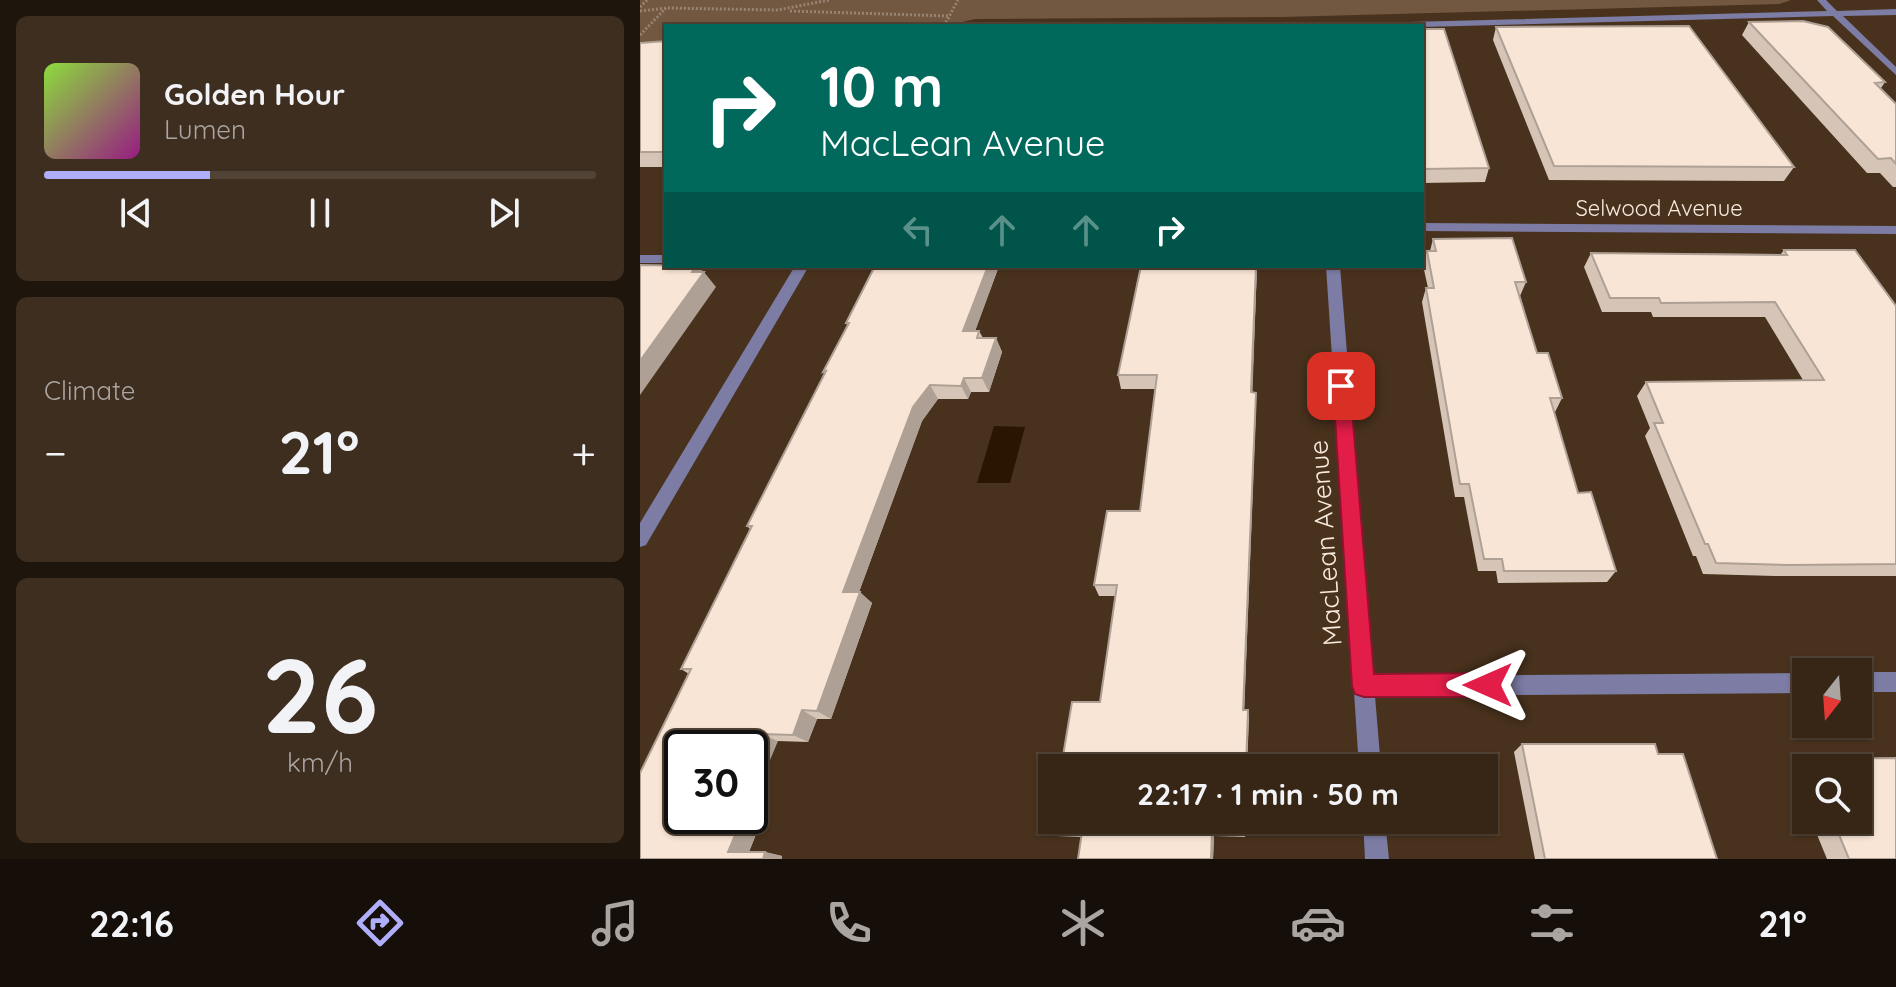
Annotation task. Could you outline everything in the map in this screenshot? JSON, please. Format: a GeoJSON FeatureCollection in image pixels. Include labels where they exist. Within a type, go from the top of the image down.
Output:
{"type":"FeatureCollection","features":[{"type":"Feature","properties":{"kind":"street"},"geometry":{"type":"LineString","coordinates":[[1821,0],[1896,72]]}},
{"type":"Feature","properties":{"kind":"street"},"geometry":{"type":"LineString","coordinates":[[1424,25],[1896,12]]}},
{"type":"Feature","properties":{"kind":"street","name":"Selwood Avenue"},"geometry":{"type":"LineString","coordinates":[[1424,227],[1896,230]]}},
{"type":"Feature","properties":{"kind":"street"},"geometry":{"type":"LineString","coordinates":[[640,259],[664,259]]}},
{"type":"Feature","properties":{"kind":"street"},"geometry":{"type":"LineString","coordinates":[[640,539],[801,268]]}},
{"type":"Feature","properties":{"kind":"street","name":"MacLean Avenue"},"geometry":{"type":"LineString","coordinates":[[1333,268],[1369,754]]}},
{"type":"Feature","properties":{"kind":"street"},"geometry":{"type":"LineString","coordinates":[[1872,682],[1896,682]]}},
{"type":"Feature","properties":{"kind":"street"},"geometry":{"type":"LineString","coordinates":[[1364,686],[1792,683]]}},
{"type":"Feature","properties":{"kind":"street"},"geometry":{"type":"LineString","coordinates":[[1375,834],[1377,859]]}},
{"type":"Feature","properties":{"kind":"path"},"geometry":{"type":"LineString","coordinates":[[640,9],[647,0]]}},
{"type":"Feature","properties":{"kind":"path"},"geometry":{"type":"LineString","coordinates":[[778,10],[829,0]]}},
{"type":"Feature","properties":{"kind":"path"},"geometry":{"type":"LineString","coordinates":[[945,24],[958,0]]}},
{"type":"Feature","properties":{"kind":"path"},"geometry":{"type":"LineString","coordinates":[[640,35],[667,8]]}},
{"type":"Feature","properties":{"kind":"path"},"geometry":{"type":"LineString","coordinates":[[640,9],[949,16]]}},
{"type":"Feature","properties":{"kind":"shaded area"},"geometry":{"type":"Polygon","coordinates":[[[640,0],[1791,0],[1779,4],[1281,17],[975,19],[954,24],[664,24],[664,47],[640,47],[640,0]]]}},
{"type":"Feature","properties":{"kind":"shaded area"},"geometry":{"type":"Polygon","coordinates":[[[994,426],[1025,427],[1010,483],[977,483],[994,426]]]}},
{"type":"Feature","properties":{"kind":"building"},"geometry":{"type":"Polygon","coordinates":[[[1803,21],[1828,27],[1885,82],[1875,83],[1896,104],[1896,164],[1891,158],[1878,159],[1749,22],[1803,21]]]}},
{"type":"Feature","properties":{"kind":"building"},"geometry":{"type":"Polygon","coordinates":[[[1689,26],[1794,167],[1554,166],[1496,27],[1689,26]]]}},
{"type":"Feature","properties":{"kind":"building"},"geometry":{"type":"Polygon","coordinates":[[[1424,29],[1444,29],[1489,168],[1424,169],[1424,29]]]}},
{"type":"Feature","properties":{"kind":"building"},"geometry":{"type":"Polygon","coordinates":[[[664,41],[664,152],[640,152],[640,43],[664,41]]]}},
{"type":"Feature","properties":{"kind":"building"},"geometry":{"type":"Polygon","coordinates":[[[1512,238],[1526,282],[1515,282],[1537,353],[1548,353],[1562,398],[1550,398],[1578,493],[1591,492],[1616,571],[1504,571],[1502,559],[1484,559],[1469,484],[1460,484],[1426,288],[1434,288],[1427,251],[1436,251],[1433,239],[1512,238]]]}},
{"type":"Feature","properties":{"kind":"building"},"geometry":{"type":"Polygon","coordinates":[[[1784,250],[1855,250],[1896,306],[1896,564],[1716,563],[1654,423],[1663,423],[1646,382],[1824,380],[1775,302],[1661,303],[1659,298],[1610,298],[1591,253],[1787,255],[1784,250]]]}},
{"type":"Feature","properties":{"kind":"building"},"geometry":{"type":"Polygon","coordinates":[[[640,265],[695,268],[692,272],[704,272],[640,361],[640,265]]]}},
{"type":"Feature","properties":{"kind":"building"},"geometry":{"type":"Polygon","coordinates":[[[874,268],[987,268],[963,331],[979,331],[977,338],[996,338],[982,378],[964,378],[961,386],[930,385],[913,407],[843,592],[860,592],[817,711],[802,710],[793,735],[768,734],[768,730],[664,730],[664,834],[736,834],[728,852],[765,852],[763,859],[640,859],[640,773],[691,669],[681,669],[752,526],[747,526],[849,323],[846,323],[874,268]]]}},
{"type":"Feature","properties":{"kind":"building"},"geometry":{"type":"Polygon","coordinates":[[[1141,268],[1256,268],[1251,392],[1256,393],[1243,710],[1248,710],[1246,754],[1063,754],[1072,702],[1100,702],[1117,585],[1094,585],[1107,511],[1140,511],[1157,375],[1118,375],[1141,268]]]}},
{"type":"Feature","properties":{"kind":"building"},"geometry":{"type":"Polygon","coordinates":[[[1522,744],[1655,744],[1658,754],[1683,754],[1717,859],[1545,859],[1522,744]]]}},
{"type":"Feature","properties":{"kind":"building"},"geometry":{"type":"Polygon","coordinates":[[[1872,758],[1896,758],[1896,859],[1849,859],[1839,834],[1872,834],[1872,758]]]}},
{"type":"Feature","properties":{"kind":"building"},"geometry":{"type":"Polygon","coordinates":[[[1082,834],[1212,834],[1211,859],[1078,859],[1082,834]]]}},
{"type":"Feature","properties":{"kind":"route"},"geometry":{"type":"LineString","coordinates":[[1341,386],[1364,686],[1488,685]]}}]}
